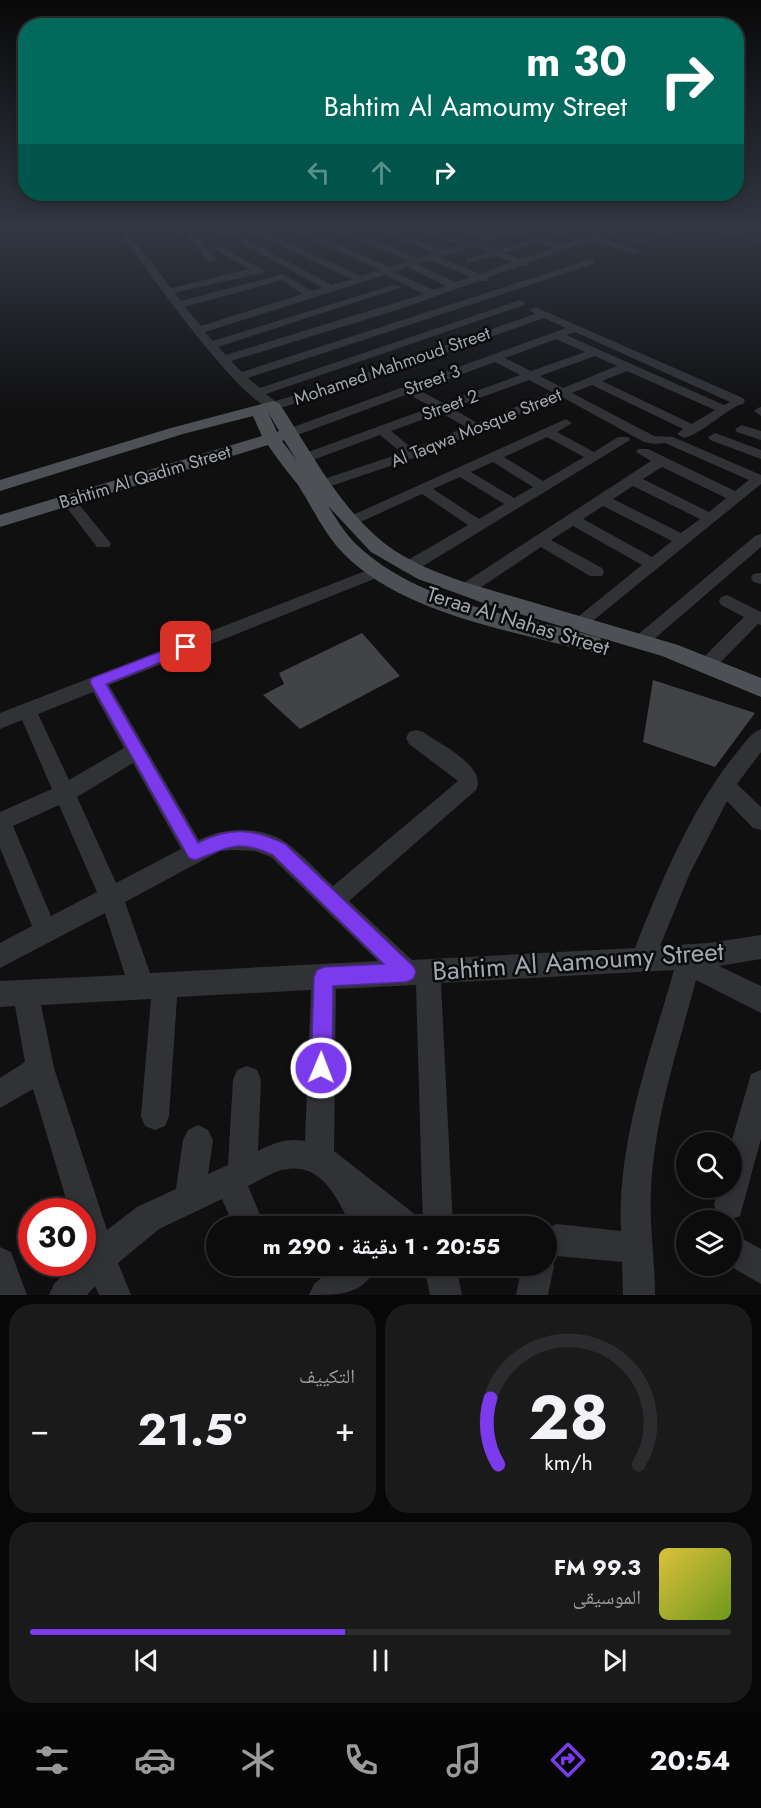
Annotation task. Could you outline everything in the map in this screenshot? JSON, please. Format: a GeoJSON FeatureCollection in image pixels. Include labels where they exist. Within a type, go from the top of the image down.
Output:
{"type":"FeatureCollection","features":[{"type":"Feature","properties":{"kind":"main road","name":"Teraa Al Nahas Street"},"geometry":{"type":"LineString","coordinates":[[262,401],[301,478],[335,532],[352,551],[378,571],[429,597],[464,609],[631,654],[700,676],[761,705]]}},
{"type":"Feature","properties":{"kind":"main road","name":"Bahtim Al Qadim Street"},"geometry":{"type":"LineString","coordinates":[[0,486],[177,431],[262,401]]}},
{"type":"Feature","properties":{"kind":"main road","name":"Teraa Al Nahas Street"},"geometry":{"type":"LineString","coordinates":[[281,436],[304,458],[351,521],[376,546],[409,567],[465,590],[708,664],[761,688]]}},
{"type":"Feature","properties":{"kind":"main road","name":"Bahtim Al Qadim Street"},"geometry":{"type":"LineString","coordinates":[[0,521],[281,436]]}},
{"type":"Feature","properties":{"kind":"main road"},"geometry":{"type":"LineString","coordinates":[[429,597],[444,581]]}},
{"type":"Feature","properties":{"kind":"street","name":"Teraa Al Nahas Street"},"geometry":{"type":"LineString","coordinates":[[166,287],[212,345],[262,401]]}},
{"type":"Feature","properties":{"kind":"street"},"geometry":{"type":"LineString","coordinates":[[169,291],[184,287]]}},
{"type":"Feature","properties":{"kind":"street"},"geometry":{"type":"LineString","coordinates":[[180,305],[247,287]]}},
{"type":"Feature","properties":{"kind":"street"},"geometry":{"type":"LineString","coordinates":[[290,287],[309,295],[352,321]]}},
{"type":"Feature","properties":{"kind":"street"},"geometry":{"type":"LineString","coordinates":[[212,345],[393,287]]}},
{"type":"Feature","properties":{"kind":"street"},"geometry":{"type":"LineString","coordinates":[[423,287],[450,300]]}},
{"type":"Feature","properties":{"kind":"street"},"geometry":{"type":"LineString","coordinates":[[224,359],[352,321],[450,287]]}},
{"type":"Feature","properties":{"kind":"street"},"geometry":{"type":"LineString","coordinates":[[463,287],[473,292]]}},
{"type":"Feature","properties":{"kind":"street"},"geometry":{"type":"LineString","coordinates":[[240,377],[512,287]]}},
{"type":"Feature","properties":{"kind":"street"},"geometry":{"type":"LineString","coordinates":[[200,330],[227,312],[309,295],[331,288]]}},
{"type":"Feature","properties":{"kind":"street"},"geometry":{"type":"LineString","coordinates":[[227,312],[223,301],[236,298],[228,292]]}},
{"type":"Feature","properties":{"kind":"street"},"geometry":{"type":"LineString","coordinates":[[262,401],[519,303],[739,401],[672,441]]}},
{"type":"Feature","properties":{"kind":"street"},"geometry":{"type":"LineString","coordinates":[[396,307],[406,313]]}},
{"type":"Feature","properties":{"kind":"street","name":"Mohamed Mahmoud Street"},"geometry":{"type":"LineString","coordinates":[[262,401],[335,388],[545,314]]}},
{"type":"Feature","properties":{"kind":"street","name":"Street 3"},"geometry":{"type":"LineString","coordinates":[[281,436],[575,328]]}},
{"type":"Feature","properties":{"kind":"street"},"geometry":{"type":"LineString","coordinates":[[556,335],[725,410]]}},
{"type":"Feature","properties":{"kind":"street","name":"Street 2"},"geometry":{"type":"LineString","coordinates":[[304,458],[595,352]]}},
{"type":"Feature","properties":{"kind":"street"},"geometry":{"type":"LineString","coordinates":[[495,357],[648,439],[664,437],[760,479],[578,624]]}},
{"type":"Feature","properties":{"kind":"street","name":"Al Taqwa Mosque Street"},"geometry":{"type":"LineString","coordinates":[[323,483],[412,454],[628,366]]}},
{"type":"Feature","properties":{"kind":"street"},"geometry":{"type":"LineString","coordinates":[[593,381],[693,429]]}},
{"type":"Feature","properties":{"kind":"street"},"geometry":{"type":"LineString","coordinates":[[409,388],[477,428]]}},
{"type":"Feature","properties":{"kind":"street"},"geometry":{"type":"LineString","coordinates":[[351,521],[566,423]]}},
{"type":"Feature","properties":{"kind":"street"},"geometry":{"type":"LineString","coordinates":[[742,429],[761,436]]}},
{"type":"Feature","properties":{"kind":"street"},"geometry":{"type":"LineString","coordinates":[[381,430],[412,454]]}},
{"type":"Feature","properties":{"kind":"street"},"geometry":{"type":"LineString","coordinates":[[548,432],[593,457]]}},
{"type":"Feature","properties":{"kind":"street"},"geometry":{"type":"LineString","coordinates":[[715,437],[761,455]]}},
{"type":"Feature","properties":{"kind":"street"},"geometry":{"type":"LineString","coordinates":[[409,567],[623,440]]}},
{"type":"Feature","properties":{"kind":"street"},"geometry":{"type":"LineString","coordinates":[[643,452],[736,497]]}},
{"type":"Feature","properties":{"kind":"street"},"geometry":{"type":"LineString","coordinates":[[493,456],[543,487]]}},
{"type":"Feature","properties":{"kind":"street"},"geometry":{"type":"LineString","coordinates":[[465,590],[661,461]]}},
{"type":"Feature","properties":{"kind":"street"},"geometry":{"type":"LineString","coordinates":[[460,471],[513,504]]}},
{"type":"Feature","properties":{"kind":"street"},"geometry":{"type":"LineString","coordinates":[[633,480],[710,518]]}},
{"type":"Feature","properties":{"kind":"street"},"geometry":{"type":"LineString","coordinates":[[422,488],[478,525]]}},
{"type":"Feature","properties":{"kind":"street"},"geometry":{"type":"LineString","coordinates":[[68,500],[104,544]]}},
{"type":"Feature","properties":{"kind":"street"},"geometry":{"type":"LineString","coordinates":[[604,500],[682,540]]}},
{"type":"Feature","properties":{"kind":"street"},"geometry":{"type":"LineString","coordinates":[[573,520],[653,564]]}},
{"type":"Feature","properties":{"kind":"street"},"geometry":{"type":"LineString","coordinates":[[639,642],[761,539]]}},
{"type":"Feature","properties":{"kind":"street"},"geometry":{"type":"LineString","coordinates":[[541,541],[596,572]]}},
{"type":"Feature","properties":{"kind":"street"},"geometry":{"type":"LineString","coordinates":[[0,721],[378,571]]}},
{"type":"Feature","properties":{"kind":"street"},"geometry":{"type":"LineString","coordinates":[[708,664],[758,617],[727,601]]}},
{"type":"Feature","properties":{"kind":"street"},"geometry":{"type":"LineString","coordinates":[[97,682],[195,853]]}},
{"type":"Feature","properties":{"kind":"street"},"geometry":{"type":"LineString","coordinates":[[27,710],[111,897],[154,986],[155,1116]]}},
{"type":"Feature","properties":{"kind":"street"},"geometry":{"type":"LineString","coordinates":[[643,960],[666,898],[692,844],[740,763],[761,737]]}},
{"type":"Feature","properties":{"kind":"street"},"geometry":{"type":"LineString","coordinates":[[333,900],[469,784],[465,773],[416,738]]}},
{"type":"Feature","properties":{"kind":"street"},"geometry":{"type":"LineString","coordinates":[[46,932],[0,822],[64,793],[107,766],[137,751]]}},
{"type":"Feature","properties":{"kind":"street"},"geometry":{"type":"LineString","coordinates":[[726,787],[761,821]]}},
{"type":"Feature","properties":{"kind":"street"},"geometry":{"type":"LineString","coordinates":[[0,956],[216,842],[238,838],[260,841],[279,850],[417,972],[437,1216]]}},
{"type":"Feature","properties":{"kind":"street","name":"Bahtim Al Aamoumy Street"},"geometry":{"type":"LineString","coordinates":[[13,993],[643,960],[689,960],[761,947]]}},
{"type":"Feature","properties":{"kind":"street"},"geometry":{"type":"LineString","coordinates":[[639,1295],[635,1204],[641,1150],[689,960],[761,1000]]}},
{"type":"Feature","properties":{"kind":"street"},"geometry":{"type":"LineString","coordinates":[[324,977],[329,1165],[362,1216]]}},
{"type":"Feature","properties":{"kind":"street"},"geometry":{"type":"LineString","coordinates":[[13,993],[40,1068],[100,1257],[115,1295]]}},
{"type":"Feature","properties":{"kind":"street"},"geometry":{"type":"LineString","coordinates":[[0,1094],[40,1068]]}},
{"type":"Feature","properties":{"kind":"street"},"geometry":{"type":"LineString","coordinates":[[247,1080],[236,1176],[247,1216]]}},
{"type":"Feature","properties":{"kind":"street"},"geometry":{"type":"LineString","coordinates":[[729,1205],[761,1084]]}},
{"type":"Feature","properties":{"kind":"street"},"geometry":{"type":"LineString","coordinates":[[190,1197],[198,1140]]}},
{"type":"Feature","properties":{"kind":"street"},"geometry":{"type":"LineString","coordinates":[[65,1295],[100,1257],[148,1218],[279,1156],[293,1154],[329,1165],[392,1216]]}},
{"type":"Feature","properties":{"kind":"street"},"geometry":{"type":"LineString","coordinates":[[557,1240],[636,1248]]}},
{"type":"Feature","properties":{"kind":"street"},"geometry":{"type":"LineString","coordinates":[[742,1256],[761,1268]]}},
{"type":"Feature","properties":{"kind":"street"},"geometry":{"type":"LineString","coordinates":[[0,1263],[11,1295]]}},
{"type":"Feature","properties":{"kind":"street"},"geometry":{"type":"LineString","coordinates":[[330,1293],[350,1276]]}},
{"type":"Feature","properties":{"kind":"street"},"geometry":{"type":"LineString","coordinates":[[442,1276],[446,1295]]}},
{"type":"Feature","properties":{"kind":"street"},"geometry":{"type":"LineString","coordinates":[[532,1295],[536,1276]]}},
{"type":"Feature","properties":{"kind":"building"},"geometry":{"type":"Polygon","coordinates":[[[362,633],[400,676],[300,729],[263,695],[284,684],[279,673],[362,633]]]}},
{"type":"Feature","properties":{"kind":"building"},"geometry":{"type":"Polygon","coordinates":[[[653,680],[755,713],[715,767],[643,742],[653,680]]]}},
{"type":"Feature","properties":{"kind":"route"},"geometry":{"type":"LineString","coordinates":[[186,647],[97,682],[195,853],[216,842],[238,838],[260,841],[279,850],[406,972],[324,977],[321,1068]]}}]}
